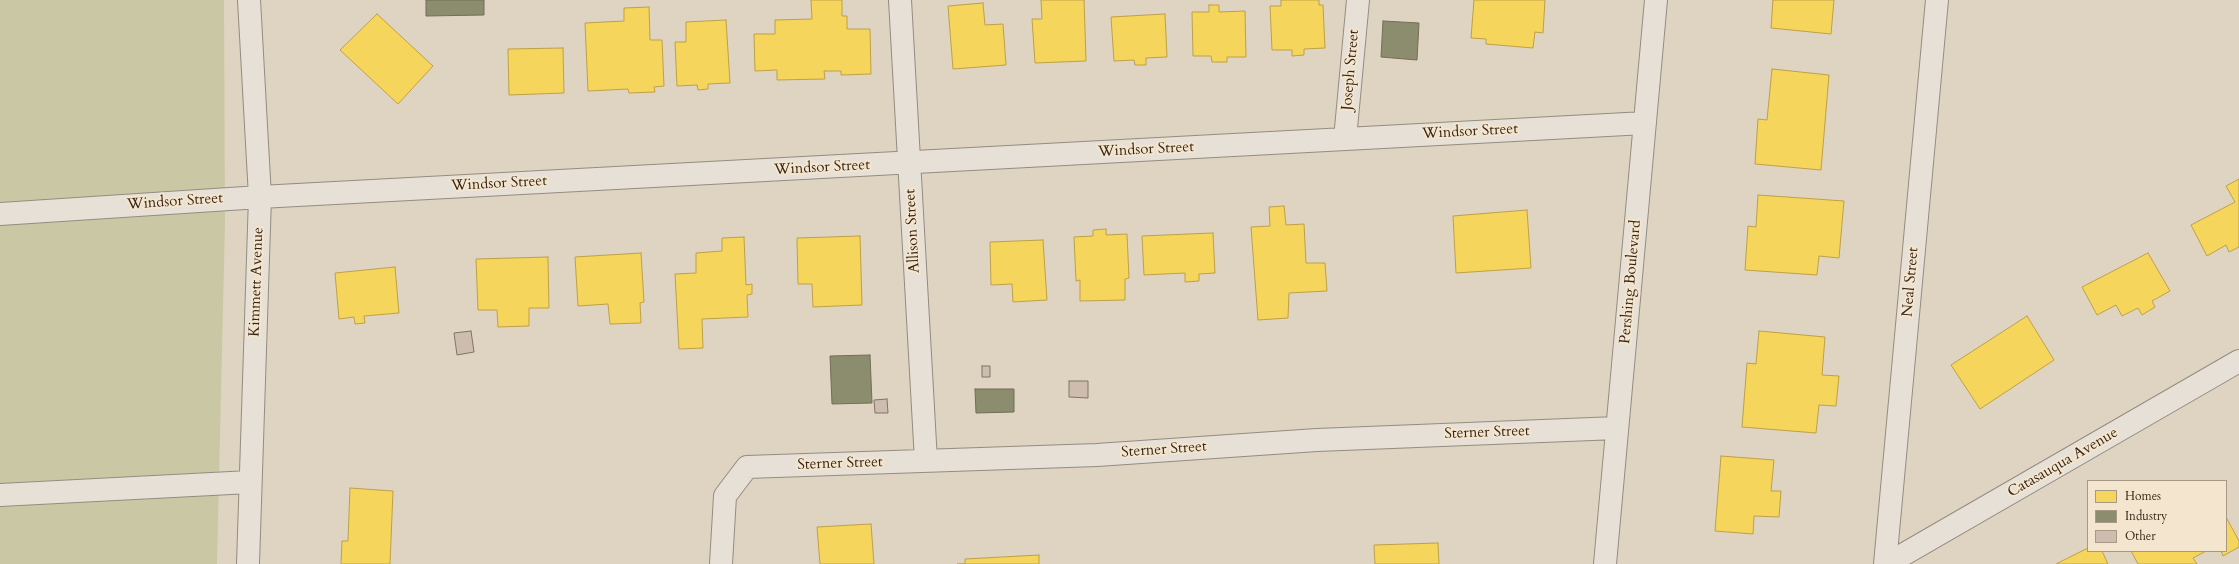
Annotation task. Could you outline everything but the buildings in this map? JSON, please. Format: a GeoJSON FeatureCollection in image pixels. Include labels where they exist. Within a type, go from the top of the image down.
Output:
{"type":"FeatureCollection","features":[{"type":"Feature","properties":{"kind":"street","name":"Kimmett Avenue"},"geometry":{"type":"LineString","coordinates":[[248,564],[260,196],[249,0]]}},
{"type":"Feature","properties":{"kind":"street","name":"Allison Street"},"geometry":{"type":"LineString","coordinates":[[900,0],[926,461]]}},
{"type":"Feature","properties":{"kind":"street","name":"Joseph Street"},"geometry":{"type":"LineString","coordinates":[[1345,139],[1358,0]]}},
{"type":"Feature","properties":{"kind":"street","name":"Pershing Boulevard"},"geometry":{"type":"LineString","coordinates":[[1605,564],[1656,0]]}},
{"type":"Feature","properties":{"kind":"street","name":"Neal Street"},"geometry":{"type":"LineString","coordinates":[[1886,564],[1937,0]]}},
{"type":"Feature","properties":{"kind":"street","name":"Windsor Street"},"geometry":{"type":"LineString","coordinates":[[0,214],[260,196],[909,163],[1645,123]]}},
{"type":"Feature","properties":{"kind":"street","name":"Catasauqua Avenue"},"geometry":{"type":"LineString","coordinates":[[1886,564],[2239,361]]}},
{"type":"Feature","properties":{"kind":"street","name":"Sterner Street"},"geometry":{"type":"LineString","coordinates":[[721,564],[725,496],[747,467],[1097,455],[1317,440],[1617,428]]}},
{"type":"Feature","properties":{"kind":"street"},"geometry":{"type":"LineString","coordinates":[[0,495],[250,482]]}},
{"type":"Feature","properties":{"kind":"shaded area"},"geometry":{"type":"Polygon","coordinates":[[[0,0],[224,0],[225,223],[217,564],[0,564],[0,0]]]}}]}
